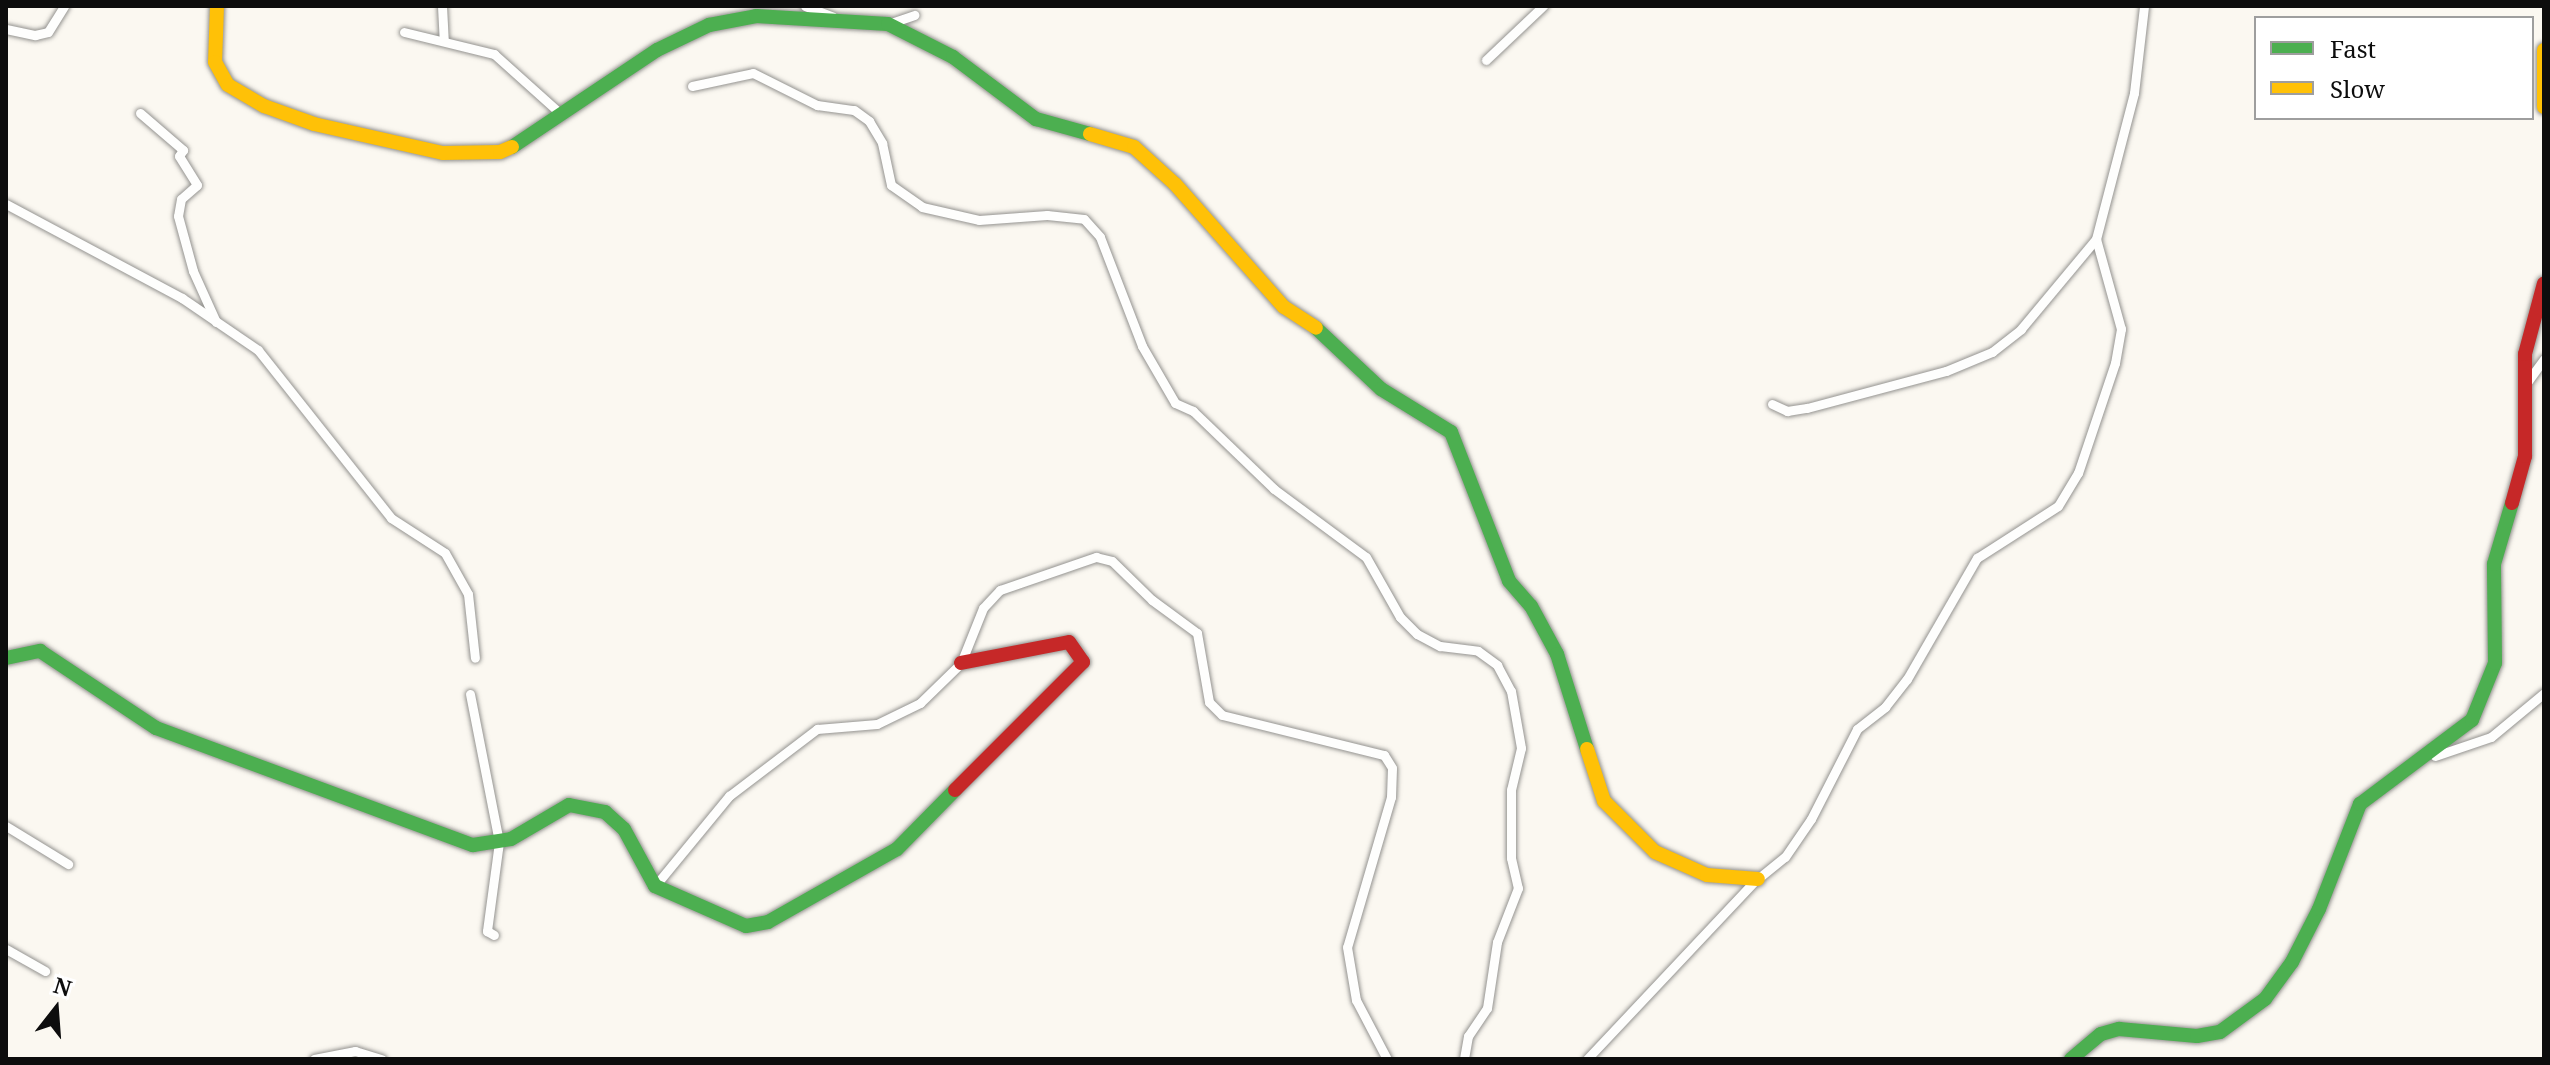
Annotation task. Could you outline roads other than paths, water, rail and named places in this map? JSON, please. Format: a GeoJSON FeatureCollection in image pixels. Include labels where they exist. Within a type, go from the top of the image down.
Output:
{"type":"FeatureCollection","features":[{"type":"Feature","properties":{"kind":"street"},"geometry":{"type":"LineString","coordinates":[[6,29],[35,35],[48,32],[64,6]]}},
{"type":"Feature","properties":{"kind":"street"},"geometry":{"type":"LineString","coordinates":[[217,6],[217,70],[240,92],[314,124],[443,153],[475,155],[500,152],[529,139],[657,50],[709,25],[756,16],[888,24],[953,57],[1036,119],[1134,147],[1175,184],[1284,307],[1312,324],[1381,389],[1451,432],[1509,581],[1531,606],[1557,654],[1604,801],[1655,852],[1707,875],[1758,879]]}},
{"type":"Feature","properties":{"kind":"street"},"geometry":{"type":"LineString","coordinates":[[442,6],[444,40]]}},
{"type":"Feature","properties":{"kind":"street"},"geometry":{"type":"LineString","coordinates":[[805,6],[836,19]]}},
{"type":"Feature","properties":{"kind":"street"},"geometry":{"type":"LineString","coordinates":[[1486,60],[1543,6]]}},
{"type":"Feature","properties":{"kind":"street"},"geometry":{"type":"LineString","coordinates":[[1772,404],[1787,411],[1807,408],[1946,371],[1992,352],[2021,329],[2096,239],[2134,93],[2144,6]]}},
{"type":"Feature","properties":{"kind":"street"},"geometry":{"type":"LineString","coordinates":[[888,24],[914,15]]}},
{"type":"Feature","properties":{"kind":"street"},"geometry":{"type":"LineString","coordinates":[[404,32],[494,54],[562,115]]}},
{"type":"Feature","properties":{"kind":"street"},"geometry":{"type":"LineString","coordinates":[[2544,50],[2544,107]]}},
{"type":"Feature","properties":{"kind":"street"},"geometry":{"type":"LineString","coordinates":[[692,86],[753,73],[817,105],[854,110],[869,121],[882,143],[891,185],[922,207],[979,220],[1047,215],[1084,219],[1100,237],[1142,346],[1175,403],[1193,411],[1274,489],[1366,557],[1400,617],[1417,634],[1440,646],[1478,651],[1497,665],[1511,691],[1521,748],[1511,790],[1511,858],[1518,888],[1497,942],[1487,1008],[1468,1036],[1464,1059]]}},
{"type":"Feature","properties":{"kind":"street"},"geometry":{"type":"LineString","coordinates":[[140,113],[183,150],[179,156],[197,185],[181,199],[178,216],[193,271],[216,322]]}},
{"type":"Feature","properties":{"kind":"street"},"geometry":{"type":"LineString","coordinates":[[6,204],[182,298],[258,350],[391,518],[445,553],[468,594],[475,658]]}},
{"type":"Feature","properties":{"kind":"street"},"geometry":{"type":"LineString","coordinates":[[1587,1059],[1758,879],[1785,857],[1811,819],[1857,729],[1885,707],[1907,679],[1977,558],[2058,506],[2078,473],[2115,363],[2121,329],[2096,239]]}},
{"type":"Feature","properties":{"kind":"street"},"geometry":{"type":"LineString","coordinates":[[2428,758],[2472,720],[2495,663],[2494,564],[2525,456],[2528,381],[2525,354],[2544,283]]}},
{"type":"Feature","properties":{"kind":"street"},"geometry":{"type":"LineString","coordinates":[[2528,381],[2544,359]]}},
{"type":"Feature","properties":{"kind":"street"},"geometry":{"type":"LineString","coordinates":[[655,886],[729,796],[817,729],[834,725],[851,730],[900,715],[961,663],[983,608],[1000,590],[1096,557],[1112,561],[1152,600],[1197,633],[1209,702],[1222,715],[1384,755],[1395,782],[1347,947],[1356,1000],[1387,1059]]}},
{"type":"Feature","properties":{"kind":"street"},"geometry":{"type":"LineString","coordinates":[[6,658],[40,651],[156,728],[221,756],[473,845],[499,842],[580,804],[617,820],[655,886],[724,919],[746,926],[768,922],[897,849],[1083,662],[1069,642],[961,663]]}},
{"type":"Feature","properties":{"kind":"street"},"geometry":{"type":"LineString","coordinates":[[2071,1059],[2084,1044],[2119,1029],[2197,1036],[2220,1032],[2242,1019],[2265,999],[2292,962],[2319,909],[2360,804],[2398,771],[2491,737],[2544,693]]}},
{"type":"Feature","properties":{"kind":"street"},"geometry":{"type":"LineString","coordinates":[[470,694],[499,842],[487,931],[494,935]]}},
{"type":"Feature","properties":{"kind":"street"},"geometry":{"type":"LineString","coordinates":[[6,826],[68,864]]}},
{"type":"Feature","properties":{"kind":"street"},"geometry":{"type":"LineString","coordinates":[[6,949],[45,971]]}},
{"type":"Feature","properties":{"kind":"street"},"geometry":{"type":"LineString","coordinates":[[314,1059],[355,1051],[382,1059]]}}]}
